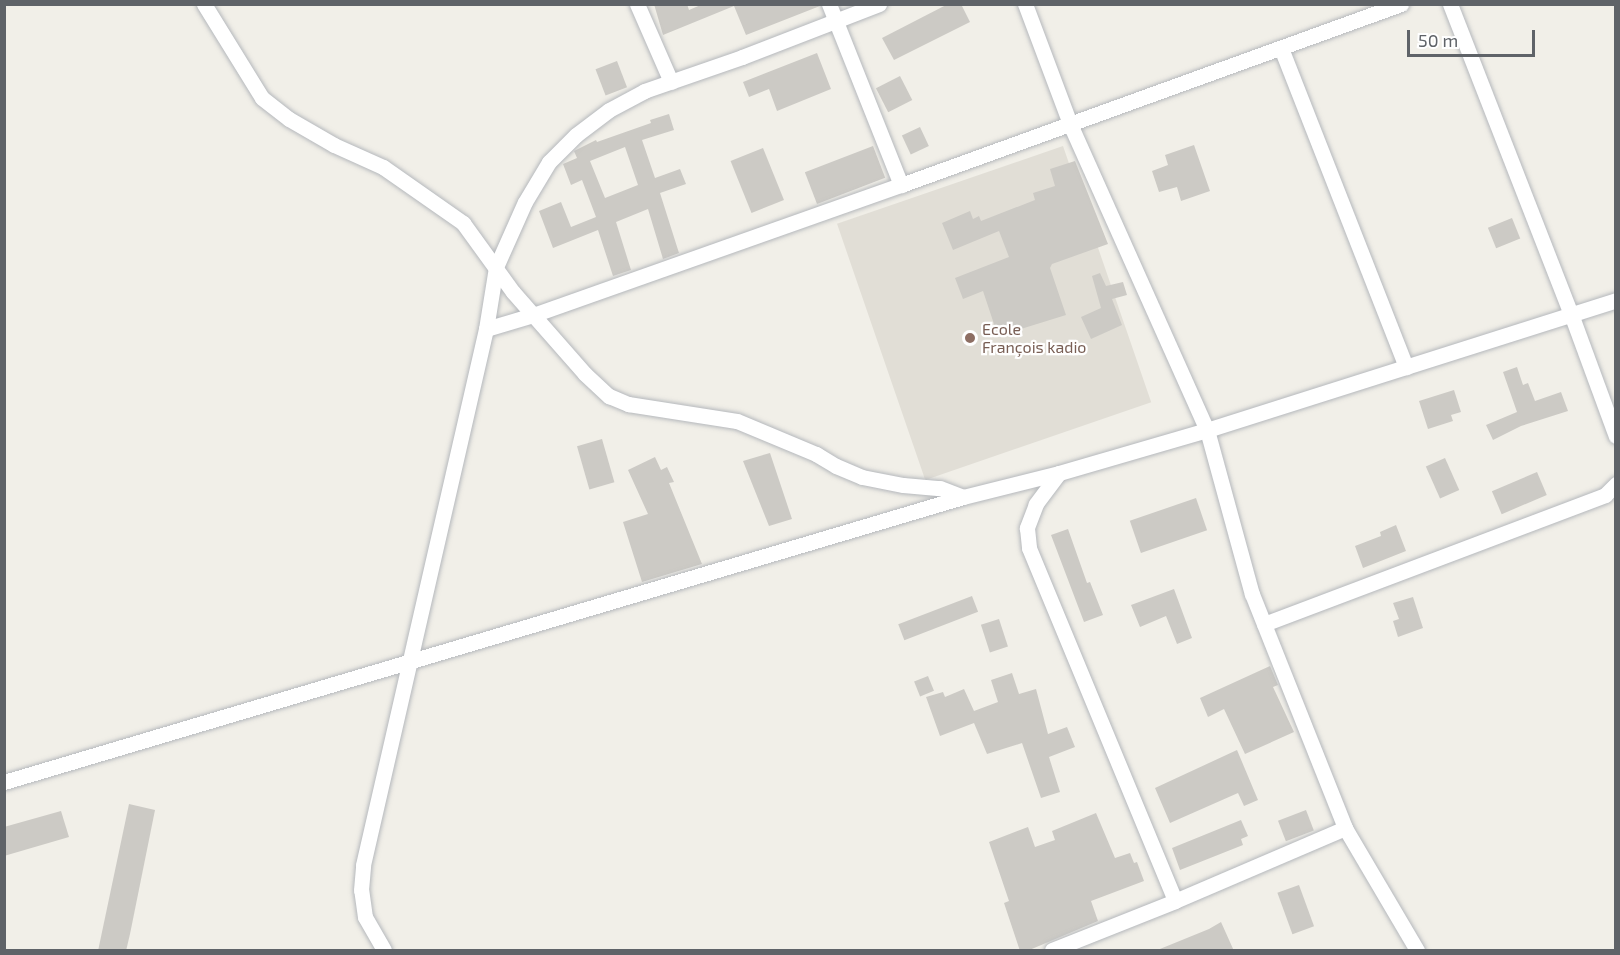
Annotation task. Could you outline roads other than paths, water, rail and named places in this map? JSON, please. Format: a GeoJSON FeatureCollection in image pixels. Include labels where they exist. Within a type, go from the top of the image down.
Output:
{"type":"FeatureCollection","features":[{"type":"Feature","properties":{"kind":"street"},"geometry":{"type":"LineString","coordinates":[[204,4],[262,98],[290,119],[334,145],[383,167],[463,223],[513,292],[585,374],[609,396],[628,404],[737,421],[816,454],[862,477],[903,485],[940,488],[963,497]]}},
{"type":"Feature","properties":{"kind":"street"},"geometry":{"type":"LineString","coordinates":[[637,4],[671,82]]}},
{"type":"Feature","properties":{"kind":"street"},"geometry":{"type":"LineString","coordinates":[[829,4],[901,185]]}},
{"type":"Feature","properties":{"kind":"street"},"geometry":{"type":"LineString","coordinates":[[384,951],[365,917],[361,890],[363,865],[486,329],[496,267],[525,202],[549,162],[576,135],[609,110],[645,91],[879,4]]}},
{"type":"Feature","properties":{"kind":"street"},"geometry":{"type":"LineString","coordinates":[[1025,4],[1070,124],[1207,430],[1252,594],[1346,828],[1417,951]]}},
{"type":"Feature","properties":{"kind":"street"},"geometry":{"type":"LineString","coordinates":[[486,329],[533,315],[901,185],[1401,4]]}},
{"type":"Feature","properties":{"kind":"street"},"geometry":{"type":"LineString","coordinates":[[1450,4],[1616,436]]}},
{"type":"Feature","properties":{"kind":"street"},"geometry":{"type":"LineString","coordinates":[[1281,48],[1406,366]]}},
{"type":"Feature","properties":{"kind":"street"},"geometry":{"type":"LineString","coordinates":[[4,782],[963,497],[1059,473],[1207,430],[1616,300]]}},
{"type":"Feature","properties":{"kind":"street"},"geometry":{"type":"LineString","coordinates":[[1059,473],[1036,504],[1028,528],[1029,548],[1175,901]]}},
{"type":"Feature","properties":{"kind":"street"},"geometry":{"type":"LineString","coordinates":[[1264,624],[1605,495],[1616,484]]}},
{"type":"Feature","properties":{"kind":"street"},"geometry":{"type":"LineString","coordinates":[[1052,951],[1346,828]]}},
{"type":"Feature","properties":{"kind":"place","name":"Ecole François kadio"},"geometry":{"type":"Point","coordinates":[970,338]}}]}
